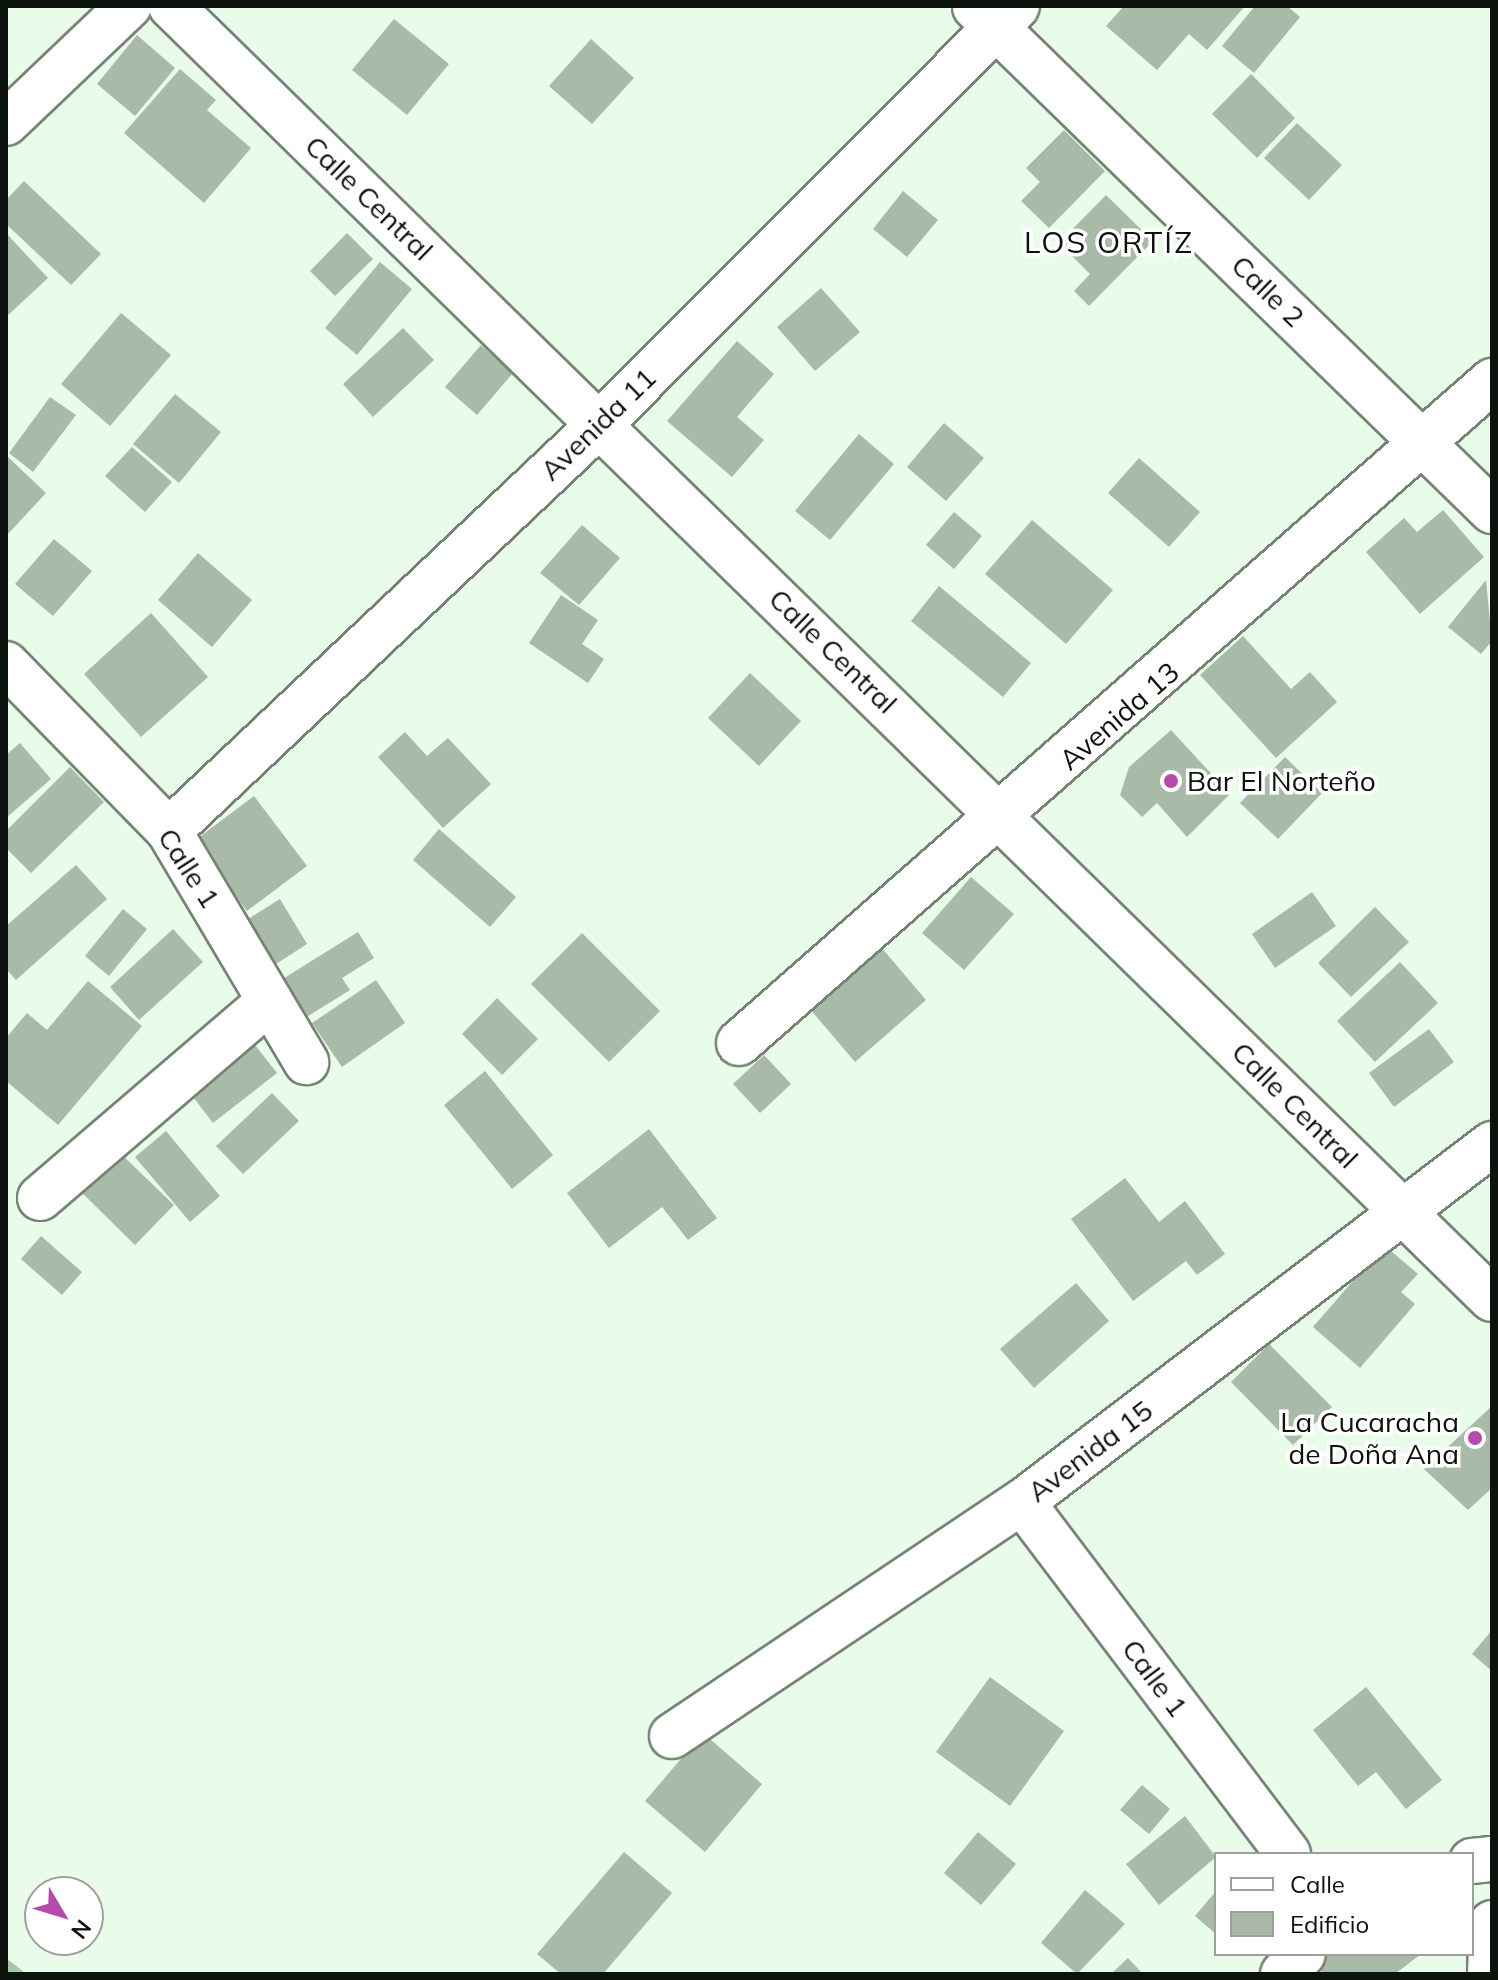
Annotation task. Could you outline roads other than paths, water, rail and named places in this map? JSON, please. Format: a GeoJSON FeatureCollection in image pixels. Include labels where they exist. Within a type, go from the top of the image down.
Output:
{"type":"FeatureCollection","features":[{"type":"Feature","properties":{"kind":"street"},"geometry":{"type":"LineString","coordinates":[[6,123],[129,6]]}},
{"type":"Feature","properties":{"kind":"street","name":"Calle Central"},"geometry":{"type":"LineString","coordinates":[[171,6],[601,423],[1492,1299]]}},
{"type":"Feature","properties":{"kind":"street","name":"Avenida 11"},"geometry":{"type":"LineString","coordinates":[[169,831],[601,423],[996,13]]}},
{"type":"Feature","properties":{"kind":"street","name":"Calle 2"},"geometry":{"type":"LineString","coordinates":[[996,13],[1492,511]]}},
{"type":"Feature","properties":{"kind":"street","name":"Avenida 13"},"geometry":{"type":"LineString","coordinates":[[739,1043],[1003,817],[1427,444],[1492,381]]}},
{"type":"Feature","properties":{"kind":"street","name":"Calle 1"},"geometry":{"type":"LineString","coordinates":[[6,664],[169,831],[306,1062]]}},
{"type":"Feature","properties":{"kind":"street"},"geometry":{"type":"LineString","coordinates":[[40,1198],[270,1001]]}},
{"type":"Feature","properties":{"kind":"street","name":"Avenida 15"},"geometry":{"type":"LineString","coordinates":[[672,1736],[1022,1502],[1492,1144]]}},
{"type":"Feature","properties":{"kind":"street","name":"Calle 1"},"geometry":{"type":"LineString","coordinates":[[1022,1502],[1286,1852]]}},
{"type":"Feature","properties":{"kind":"street"},"geometry":{"type":"LineString","coordinates":[[1490,1974],[1492,1923]]}},
{"type":"Feature","properties":{"kind":"street"},"geometry":{"type":"LineString","coordinates":[[1283,1974],[1301,1956]]}},
{"type":"Feature","properties":{"kind":"waterway"},"geometry":{"type":"LineString","coordinates":[[6,1965],[18,1974]]}},
{"type":"Feature","properties":{"kind":"place","name":"Bar El Norteño"},"geometry":{"type":"Point","coordinates":[1171,781]}},
{"type":"Feature","properties":{"kind":"place","name":"La Cucaracha de Doña Ana"},"geometry":{"type":"Point","coordinates":[1475,1438]}},
{"type":"Feature","properties":{"kind":"district","name":"LOS ORTÍZ"},"geometry":{"type":"Point","coordinates":[1109,242]}}]}
